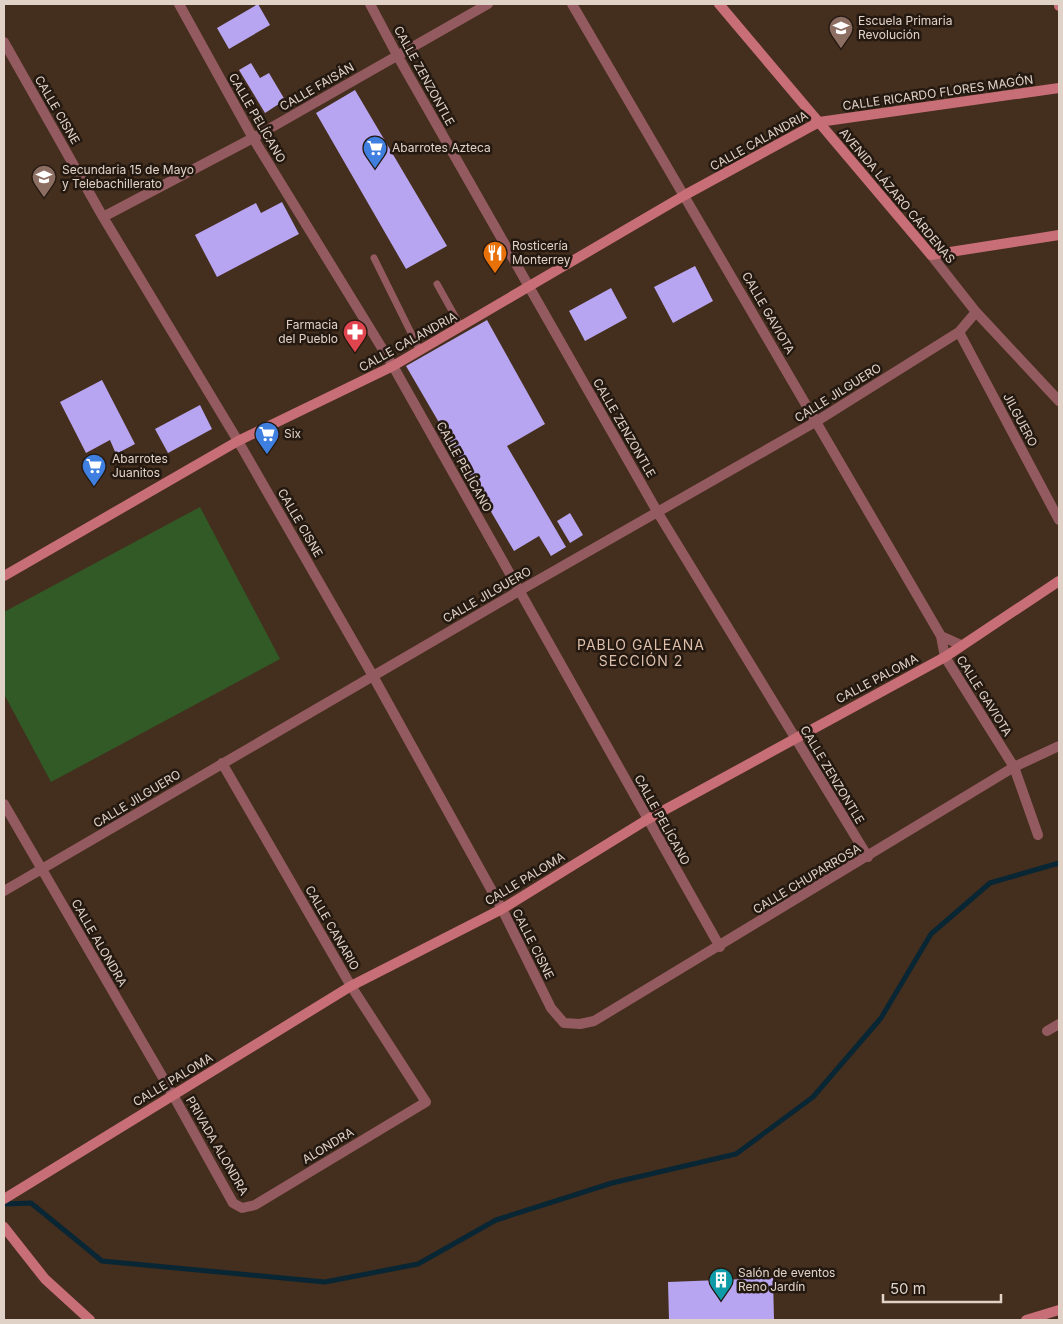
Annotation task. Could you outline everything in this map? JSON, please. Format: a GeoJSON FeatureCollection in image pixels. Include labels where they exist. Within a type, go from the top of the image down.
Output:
{"type":"FeatureCollection","features":[{"type":"Feature","properties":{"kind":"street","name":"CALLE PELÍCANO"},"geometry":{"type":"LineString","coordinates":[[179,4],[253,138],[393,366],[720,947]]}},
{"type":"Feature","properties":{"kind":"street","name":"CALLE ZENZONTLE"},"geometry":{"type":"LineString","coordinates":[[370,4],[397,55],[658,512],[868,857]]}},
{"type":"Feature","properties":{"kind":"street","name":"CALLE FAISÁN"},"geometry":{"type":"LineString","coordinates":[[103,217],[253,138],[488,4]]}},
{"type":"Feature","properties":{"kind":"street","name":"CALLE GAVIOTA"},"geometry":{"type":"LineString","coordinates":[[572,4],[817,421],[940,636],[945,657],[1014,767],[1038,835]]}},
{"type":"Feature","properties":{"kind":"street","name":"AVENIDA LÁZARO CÁRDENAS"},"geometry":{"type":"LineString","coordinates":[[719,4],[931,255],[976,312],[1048,387],[1059,401]]}},
{"type":"Feature","properties":{"kind":"street","name":"CALLE CISNE"},"geometry":{"type":"LineString","coordinates":[[4,42],[103,217],[238,441],[373,676],[502,909],[551,1008],[564,1023]]}},
{"type":"Feature","properties":{"kind":"street","name":"CALLE RICARDO FLORES MAGÓN"},"geometry":{"type":"LineString","coordinates":[[819,122],[1059,88]]}},
{"type":"Feature","properties":{"kind":"street","name":"CALLE CALANDRIA"},"geometry":{"type":"LineString","coordinates":[[4,576],[238,441],[420,351],[684,196],[819,122]]}},
{"type":"Feature","properties":{"kind":"street"},"geometry":{"type":"LineString","coordinates":[[931,255],[1059,235]]}},
{"type":"Feature","properties":{"kind":"street","name":"CALLE JILGUERO"},"geometry":{"type":"LineString","coordinates":[[4,891],[519,591],[817,421],[959,332],[976,312]]}},
{"type":"Feature","properties":{"kind":"street","name":"JILGUERO"},"geometry":{"type":"LineString","coordinates":[[959,332],[1059,520]]}},
{"type":"Feature","properties":{"kind":"street"},"geometry":{"type":"LineString","coordinates":[[1048,387],[1059,384]]}},
{"type":"Feature","properties":{"kind":"street","name":"CALLE PALOMA"},"geometry":{"type":"LineString","coordinates":[[4,1199],[351,986],[502,909],[648,820],[795,737],[945,657],[1059,582]]}},
{"type":"Feature","properties":{"kind":"street","name":"CALLE GAVIOTA"},"geometry":{"type":"LineString","coordinates":[[940,636],[961,645]]}},
{"type":"Feature","properties":{"kind":"street","name":"CALLE CHUPARROSA"},"geometry":{"type":"LineString","coordinates":[[564,1023],[580,1024],[594,1021],[720,947],[1014,767],[1059,746]]}},
{"type":"Feature","properties":{"kind":"street","name":"CALLE CANARIO"},"geometry":{"type":"LineString","coordinates":[[222,763],[351,986],[426,1102]]}},
{"type":"Feature","properties":{"kind":"street","name":"CALLE ALONDRA"},"geometry":{"type":"LineString","coordinates":[[4,804],[173,1095]]}},
{"type":"Feature","properties":{"kind":"street"},"geometry":{"type":"LineString","coordinates":[[1047,1031],[1059,1024]]}},
{"type":"Feature","properties":{"kind":"street","name":"PRIVADA ALONDRA"},"geometry":{"type":"LineString","coordinates":[[173,1095],[233,1203],[242,1208]]}},
{"type":"Feature","properties":{"kind":"street","name":"ALONDRA"},"geometry":{"type":"LineString","coordinates":[[242,1208],[254,1205],[426,1102]]}},
{"type":"Feature","properties":{"kind":"street"},"geometry":{"type":"LineString","coordinates":[[4,1227],[45,1279],[90,1320]]}},
{"type":"Feature","properties":{"kind":"street"},"geometry":{"type":"LineString","coordinates":[[1026,1320],[1059,1310]]}},
{"type":"Feature","properties":{"kind":"lane"},"geometry":{"type":"LineString","coordinates":[[374,258],[420,351]]}},
{"type":"Feature","properties":{"kind":"lane"},"geometry":{"type":"LineString","coordinates":[[437,284],[461,327]]}},
{"type":"Feature","properties":{"kind":"green space"},"geometry":{"type":"Polygon","coordinates":[[[200,507],[280,659],[51,782],[4,694],[4,612],[200,507]]]}},
{"type":"Feature","properties":{"kind":"building"},"geometry":{"type":"Polygon","coordinates":[[[258,4],[270,25],[229,49],[217,28],[258,4]]]}},
{"type":"Feature","properties":{"kind":"building"},"geometry":{"type":"Polygon","coordinates":[[[251,63],[260,78],[269,73],[285,100],[265,113],[239,70],[251,63]]]}},
{"type":"Feature","properties":{"kind":"building","name":"Abarrotes Azteca"},"geometry":{"type":"Polygon","coordinates":[[[355,90],[447,246],[406,269],[316,113],[355,90]]]}},
{"type":"Feature","properties":{"kind":"building"},"geometry":{"type":"Polygon","coordinates":[[[282,202],[299,234],[217,277],[195,235],[256,203],[261,213],[282,202]]]}},
{"type":"Feature","properties":{"kind":"building"},"geometry":{"type":"Polygon","coordinates":[[[695,266],[713,301],[673,323],[654,287],[695,266]]]}},
{"type":"Feature","properties":{"kind":"building"},"geometry":{"type":"Polygon","coordinates":[[[611,288],[627,318],[585,341],[569,311],[611,288]]]}},
{"type":"Feature","properties":{"kind":"building"},"geometry":{"type":"Polygon","coordinates":[[[487,320],[545,424],[507,446],[566,547],[551,556],[539,536],[514,551],[406,366],[487,320]]]}},
{"type":"Feature","properties":{"kind":"building"},"geometry":{"type":"Polygon","coordinates":[[[102,380],[135,444],[116,454],[110,440],[86,453],[60,402],[102,380]]]}},
{"type":"Feature","properties":{"kind":"building"},"geometry":{"type":"Polygon","coordinates":[[[200,405],[212,429],[168,453],[155,429],[200,405]]]}},
{"type":"Feature","properties":{"kind":"building"},"geometry":{"type":"Polygon","coordinates":[[[570,513],[583,535],[570,543],[557,521],[570,513]]]}},
{"type":"Feature","properties":{"kind":"building","name":"Salón de eventos Reno Jardín"},"geometry":{"type":"Polygon","coordinates":[[[773,1278],[774,1320],[669,1320],[668,1282],[773,1278]]]}},
{"type":"Feature","properties":{"kind":"waterway"},"geometry":{"type":"LineString","coordinates":[[4,1204],[31,1203],[102,1261],[325,1282],[418,1264],[496,1220],[612,1183],[736,1154],[813,1097],[881,1018],[931,934],[990,883],[1059,863]]}},
{"type":"Feature","properties":{"kind":"place","name":"Escuela Primaria Revolución"},"geometry":{"type":"Point","coordinates":[841,49]}},
{"type":"Feature","properties":{"kind":"place","name":"Abarrotes Azteca"},"geometry":{"type":"Point","coordinates":[375,169]}},
{"type":"Feature","properties":{"kind":"place","name":"Secundaria 15 de Mayo y Telebachillerato"},"geometry":{"type":"Point","coordinates":[44,198]}},
{"type":"Feature","properties":{"kind":"place","name":"Rosticería Monterrey"},"geometry":{"type":"Point","coordinates":[495,274]}},
{"type":"Feature","properties":{"kind":"place","name":"Farmacia del Pueblo"},"geometry":{"type":"Point","coordinates":[355,353]}},
{"type":"Feature","properties":{"kind":"place","name":"Six"},"geometry":{"type":"Point","coordinates":[267,455]}},
{"type":"Feature","properties":{"kind":"place","name":"Abarrotes Juanitos"},"geometry":{"type":"Point","coordinates":[94,487]}},
{"type":"Feature","properties":{"kind":"place","name":"Salón de eventos Reno Jardín"},"geometry":{"type":"Point","coordinates":[721,1301]}},
{"type":"Feature","properties":{"kind":"district","name":"PABLO GALEANA SECCIÓN 2"},"geometry":{"type":"Point","coordinates":[641,654]}}]}
